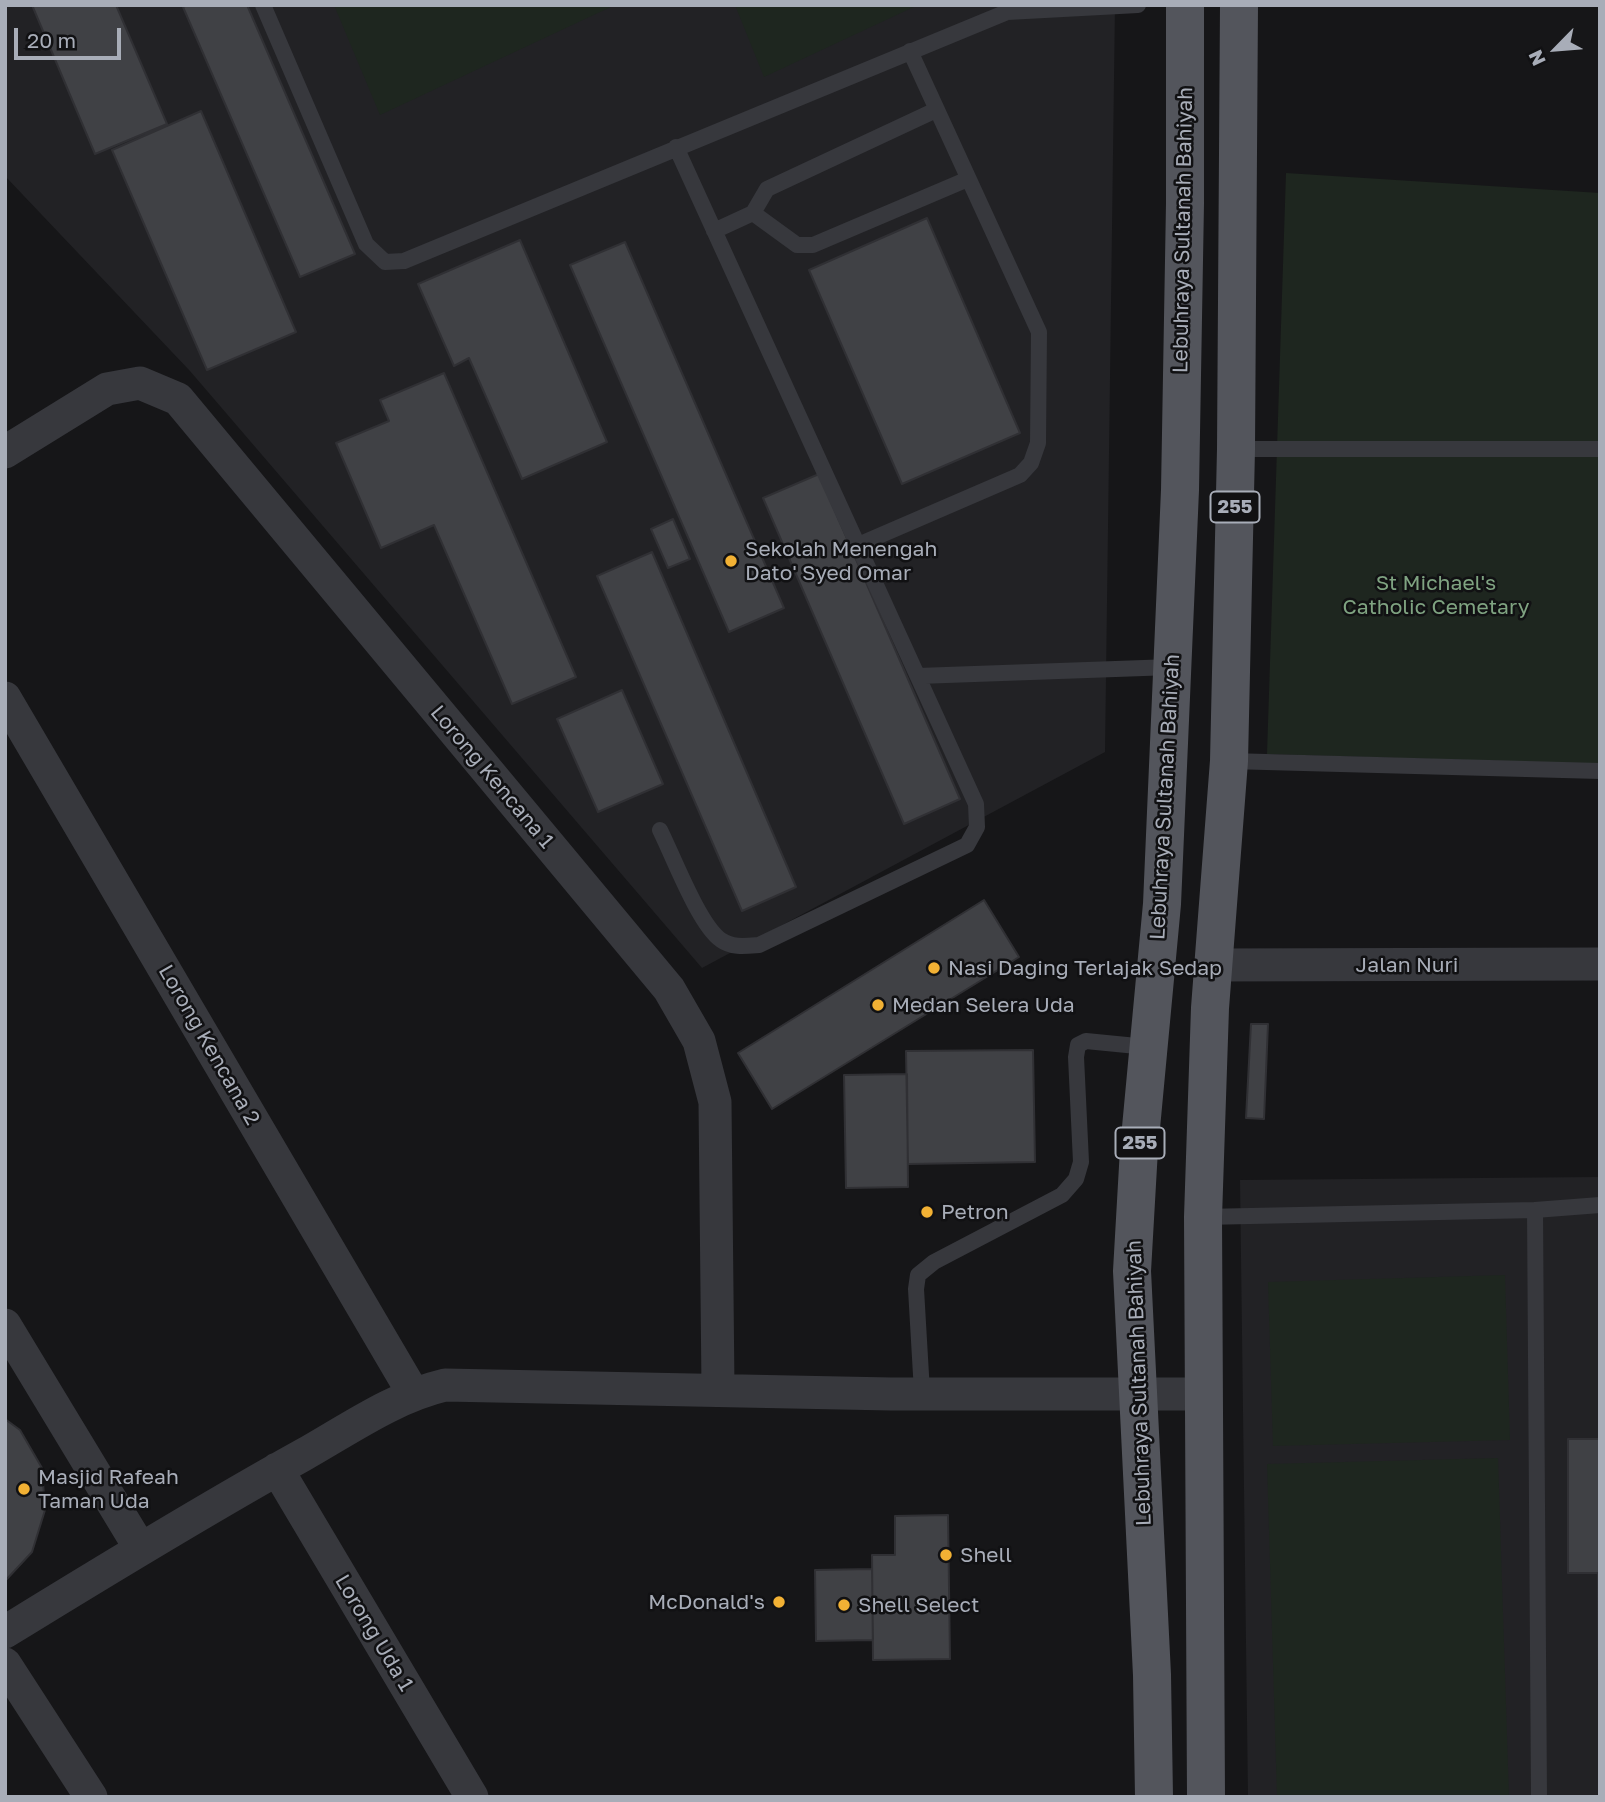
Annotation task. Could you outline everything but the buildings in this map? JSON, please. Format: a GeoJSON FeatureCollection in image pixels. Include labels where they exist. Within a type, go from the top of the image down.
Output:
{"type":"FeatureCollection","features":[{"type":"Feature","properties":{"kind":"main road","name":"Lebuhraya Sultanah Bahiyah"},"geometry":{"type":"LineString","coordinates":[[1154,1797],[1152,1675],[1132,1271],[1147,1047],[1161,904],[1180,490],[1185,5]]}},
{"type":"Feature","properties":{"kind":"main road","name":"255"},"geometry":{"type":"LineString","coordinates":[[1206,1797],[1202,1217],[1213,965],[1229,761],[1236,449],[1239,5]]}},
{"type":"Feature","properties":{"kind":"street","name":"Lorong Kencana 1"},"geometry":{"type":"LineString","coordinates":[[5,452],[107,389],[140,383],[178,399],[669,989],[699,1041],[715,1102],[718,1388]]}},
{"type":"Feature","properties":{"kind":"street","name":"Lorong Kencana 2"},"geometry":{"type":"LineString","coordinates":[[5,698],[413,1393]]}},
{"type":"Feature","properties":{"kind":"street","name":"Jalan Nuri"},"geometry":{"type":"LineString","coordinates":[[1213,965],[1600,964]]}},
{"type":"Feature","properties":{"kind":"street"},"geometry":{"type":"LineString","coordinates":[[5,1325],[140,1548]]}},
{"type":"Feature","properties":{"kind":"street"},"geometry":{"type":"LineString","coordinates":[[5,1632],[140,1548],[277,1469],[413,1393],[445,1385],[1204,1394]]}},
{"type":"Feature","properties":{"kind":"street","name":"Lorong Uda 1"},"geometry":{"type":"LineString","coordinates":[[277,1469],[472,1797]]}},
{"type":"Feature","properties":{"kind":"street"},"geometry":{"type":"LineString","coordinates":[[5,1664],[91,1797]]}},
{"type":"Feature","properties":{"kind":"lane"},"geometry":{"type":"LineString","coordinates":[[263,5],[366,244],[385,262],[404,261],[1007,12],[1138,5]]}},
{"type":"Feature","properties":{"kind":"lane"},"geometry":{"type":"LineString","coordinates":[[858,545],[1020,475],[1031,463],[1038,443],[1039,332],[910,51]]}},
{"type":"Feature","properties":{"kind":"lane"},"geometry":{"type":"LineString","coordinates":[[714,231],[753,213],[767,189],[936,110]]}},
{"type":"Feature","properties":{"kind":"lane"},"geometry":{"type":"LineString","coordinates":[[660,830],[708,928],[723,942],[741,947],[759,945],[967,845],[977,827],[976,804],[676,147]]}},
{"type":"Feature","properties":{"kind":"lane"},"geometry":{"type":"LineString","coordinates":[[753,213],[797,245],[813,245],[968,178]]}},
{"type":"Feature","properties":{"kind":"lane"},"geometry":{"type":"LineString","coordinates":[[1236,449],[1600,449]]}},
{"type":"Feature","properties":{"kind":"lane"},"geometry":{"type":"LineString","coordinates":[[918,676],[1172,667]]}},
{"type":"Feature","properties":{"kind":"lane"},"geometry":{"type":"LineString","coordinates":[[1229,761],[1600,771]]}},
{"type":"Feature","properties":{"kind":"lane"},"geometry":{"type":"LineString","coordinates":[[922,1392],[916,1289],[918,1275],[934,1262],[1062,1195],[1076,1180],[1080,1162],[1076,1057],[1078,1045],[1086,1041],[1147,1047]]}},
{"type":"Feature","properties":{"kind":"lane"},"geometry":{"type":"LineString","coordinates":[[1202,1217],[1535,1210],[1600,1205]]}},
{"type":"Feature","properties":{"kind":"lane"},"geometry":{"type":"LineString","coordinates":[[1535,1210],[1539,1797]]}},
{"type":"Feature","properties":{"kind":"shaded area","name":"Sekolah Menengah Dato' Syed Omar"},"geometry":{"type":"Polygon","coordinates":[[[5,5],[1115,5],[1105,752],[702,968],[190,371],[5,176],[5,5]]]}},
{"type":"Feature","properties":{"kind":"shaded area"},"geometry":{"type":"Polygon","coordinates":[[[1600,1177],[1600,1797],[1248,1797],[1240,1180],[1600,1177]]]}},
{"type":"Feature","properties":{"kind":"green space"},"geometry":{"type":"Polygon","coordinates":[[[334,5],[615,5],[380,115],[334,5]]]}},
{"type":"Feature","properties":{"kind":"green space"},"geometry":{"type":"Polygon","coordinates":[[[735,5],[918,5],[764,77],[735,5]]]}},
{"type":"Feature","properties":{"kind":"green space","name":"St Michael's Catholic Cemetary"},"geometry":{"type":"Polygon","coordinates":[[[1286,173],[1600,193],[1600,764],[1267,754],[1286,173]]]}},
{"type":"Feature","properties":{"kind":"green space"},"geometry":{"type":"Polygon","coordinates":[[[1505,1275],[1510,1440],[1273,1446],[1268,1282],[1505,1275]]]}},
{"type":"Feature","properties":{"kind":"green space"},"geometry":{"type":"Polygon","coordinates":[[[1498,1458],[1509,1797],[1277,1797],[1267,1464],[1498,1458]]]}},
{"type":"Feature","properties":{"kind":"place","name":"Sekolah Menengah Dato' Syed Omar"},"geometry":{"type":"Point","coordinates":[731,561]}},
{"type":"Feature","properties":{"kind":"place","name":"Nasi Daging Terlajak Sedap"},"geometry":{"type":"Point","coordinates":[934,968]}},
{"type":"Feature","properties":{"kind":"place","name":"Medan Selera Uda"},"geometry":{"type":"Point","coordinates":[878,1005]}},
{"type":"Feature","properties":{"kind":"place","name":"Petron"},"geometry":{"type":"Point","coordinates":[927,1212]}},
{"type":"Feature","properties":{"kind":"place","name":"Masjid Rafeah Taman Uda"},"geometry":{"type":"Point","coordinates":[24,1489]}},
{"type":"Feature","properties":{"kind":"place","name":"Shell"},"geometry":{"type":"Point","coordinates":[946,1555]}},
{"type":"Feature","properties":{"kind":"place","name":"McDonald's"},"geometry":{"type":"Point","coordinates":[779,1602]}},
{"type":"Feature","properties":{"kind":"place","name":"Shell Select"},"geometry":{"type":"Point","coordinates":[844,1605]}}]}
